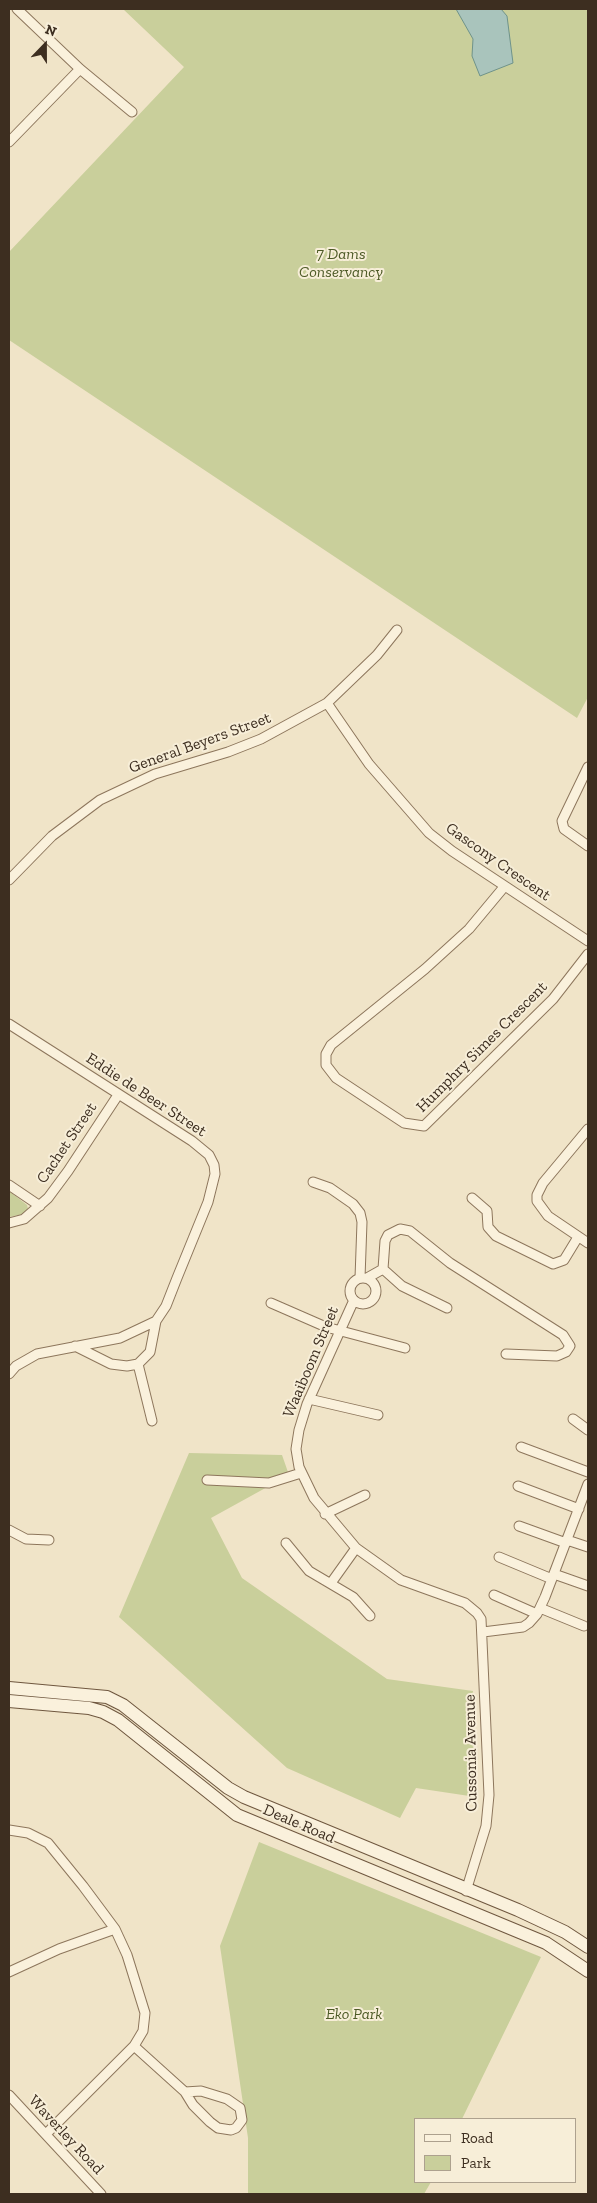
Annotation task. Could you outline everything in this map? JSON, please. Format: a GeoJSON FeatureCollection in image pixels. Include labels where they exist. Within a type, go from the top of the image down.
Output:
{"type":"FeatureCollection","features":[{"type":"Feature","properties":{"kind":"street"},"geometry":{"type":"LineString","coordinates":[[17,9],[80,69],[132,112]]}},
{"type":"Feature","properties":{"kind":"street"},"geometry":{"type":"LineString","coordinates":[[9,142],[80,69]]}},
{"type":"Feature","properties":{"kind":"street","name":"General Beyers Street"},"geometry":{"type":"LineString","coordinates":[[9,880],[32,853],[100,800],[155,774],[228,752],[261,738],[327,703],[377,655],[397,630]]}},
{"type":"Feature","properties":{"kind":"street","name":"Gascony Crescent"},"geometry":{"type":"LineString","coordinates":[[327,703],[369,764],[410,813],[452,852],[588,941]]}},
{"type":"Feature","properties":{"kind":"street"},"geometry":{"type":"LineString","coordinates":[[588,767],[566,810],[562,826],[588,846]]}},
{"type":"Feature","properties":{"kind":"street","name":"Humphry Simes Crescent"},"geometry":{"type":"LineString","coordinates":[[504,887],[470,929],[425,969],[331,1045],[326,1054],[326,1065],[336,1078],[404,1123],[424,1126],[552,999],[588,954]]}},
{"type":"Feature","properties":{"kind":"street","name":"Eddie de Beer Street"},"geometry":{"type":"LineString","coordinates":[[9,1024],[192,1141],[209,1155],[214,1165],[214,1182],[208,1202],[166,1306],[156,1321]]}},
{"type":"Feature","properties":{"kind":"street","name":"Cachet Street"},"geometry":{"type":"LineString","coordinates":[[9,1223],[24,1219],[40,1206],[68,1171],[118,1095]]}},
{"type":"Feature","properties":{"kind":"street"},"geometry":{"type":"LineString","coordinates":[[588,1129],[543,1183],[537,1195],[539,1206],[548,1216],[588,1243]]}},
{"type":"Feature","properties":{"kind":"street"},"geometry":{"type":"LineString","coordinates":[[313,1182],[330,1188],[353,1204],[360,1213],[362,1222],[363,1278],[383,1269]]}},
{"type":"Feature","properties":{"kind":"street","name":"Cachet Street"},"geometry":{"type":"LineString","coordinates":[[9,1185],[40,1206]]}},
{"type":"Feature","properties":{"kind":"street"},"geometry":{"type":"LineString","coordinates":[[472,1198],[487,1211],[488,1227],[496,1236],[554,1264],[564,1260],[578,1237]]}},
{"type":"Feature","properties":{"kind":"street"},"geometry":{"type":"LineString","coordinates":[[383,1269],[385,1241],[388,1235],[400,1229],[410,1231],[450,1262],[563,1335],[570,1346],[566,1352],[557,1356],[506,1354]]}},
{"type":"Feature","properties":{"kind":"street"},"geometry":{"type":"LineString","coordinates":[[383,1269],[402,1286],[447,1308]]}},
{"type":"Feature","properties":{"kind":"street","name":"Waaiboom Street"},"geometry":{"type":"LineString","coordinates":[[363,1278],[376,1286],[375,1296],[368,1303],[358,1303],[354,1300],[350,1290],[355,1281],[363,1278]]}},
{"type":"Feature","properties":{"kind":"street","name":"Waaiboom Street"},"geometry":{"type":"LineString","coordinates":[[354,1300],[309,1399],[299,1430],[296,1449],[301,1473],[324,1514],[356,1548],[401,1580],[465,1603],[477,1613]]}},
{"type":"Feature","properties":{"kind":"street"},"geometry":{"type":"LineString","coordinates":[[271,1303],[326,1327],[405,1348]]}},
{"type":"Feature","properties":{"kind":"street"},"geometry":{"type":"LineString","coordinates":[[9,1374],[16,1366],[37,1354],[120,1338],[156,1321]]}},
{"type":"Feature","properties":{"kind":"street"},"geometry":{"type":"LineString","coordinates":[[75,1346],[111,1364],[127,1366],[138,1364],[150,1352],[156,1321]]}},
{"type":"Feature","properties":{"kind":"street"},"geometry":{"type":"LineString","coordinates":[[138,1364],[152,1421]]}},
{"type":"Feature","properties":{"kind":"street"},"geometry":{"type":"LineString","coordinates":[[309,1399],[378,1414]]}},
{"type":"Feature","properties":{"kind":"street"},"geometry":{"type":"LineString","coordinates":[[573,1419],[588,1430]]}},
{"type":"Feature","properties":{"kind":"street"},"geometry":{"type":"LineString","coordinates":[[521,1447],[588,1472]]}},
{"type":"Feature","properties":{"kind":"street"},"geometry":{"type":"LineString","coordinates":[[207,1480],[269,1483],[301,1473]]}},
{"type":"Feature","properties":{"kind":"street"},"geometry":{"type":"LineString","coordinates":[[483,1632],[523,1626],[529,1623],[538,1611],[583,1506],[588,1484]]}},
{"type":"Feature","properties":{"kind":"street"},"geometry":{"type":"LineString","coordinates":[[518,1486],[583,1506]]}},
{"type":"Feature","properties":{"kind":"street"},"geometry":{"type":"LineString","coordinates":[[324,1514],[365,1495]]}},
{"type":"Feature","properties":{"kind":"street"},"geometry":{"type":"LineString","coordinates":[[519,1526],[566,1542],[588,1547]]}},
{"type":"Feature","properties":{"kind":"street"},"geometry":{"type":"LineString","coordinates":[[9,1530],[26,1539],[49,1540]]}},
{"type":"Feature","properties":{"kind":"street"},"geometry":{"type":"LineString","coordinates":[[286,1543],[309,1571],[353,1597],[370,1616]]}},
{"type":"Feature","properties":{"kind":"street"},"geometry":{"type":"LineString","coordinates":[[331,1583],[356,1548]]}},
{"type":"Feature","properties":{"kind":"street"},"geometry":{"type":"LineString","coordinates":[[499,1557],[588,1586]]}},
{"type":"Feature","properties":{"kind":"street"},"geometry":{"type":"LineString","coordinates":[[494,1595],[584,1626]]}},
{"type":"Feature","properties":{"kind":"street","name":"Cussonia Avenue"},"geometry":{"type":"LineString","coordinates":[[466,1891],[486,1826],[489,1795],[483,1632],[481,1619],[477,1613]]}},
{"type":"Feature","properties":{"kind":"street","name":"Deale Road"},"geometry":{"type":"LineString","coordinates":[[9,1688],[107,1697],[123,1705],[228,1788],[244,1797],[324,1832],[549,1924],[588,1947]]}},
{"type":"Feature","properties":{"kind":"street","name":"Deale Road"},"geometry":{"type":"LineString","coordinates":[[9,1701],[89,1708],[103,1712],[118,1720],[238,1815],[316,1850],[551,1946],[588,1971]]}},
{"type":"Feature","properties":{"kind":"street"},"geometry":{"type":"LineString","coordinates":[[9,1830],[28,1833],[48,1843],[115,1929],[129,1962],[145,2013],[143,2031],[134,2046],[46,2134]]}},
{"type":"Feature","properties":{"kind":"street"},"geometry":{"type":"LineString","coordinates":[[316,1850],[324,1832]]}},
{"type":"Feature","properties":{"kind":"street"},"geometry":{"type":"LineString","coordinates":[[445,1903],[457,1903],[466,1891],[476,1911],[483,1918]]}},
{"type":"Feature","properties":{"kind":"street"},"geometry":{"type":"LineString","coordinates":[[9,1972],[59,1949],[115,1929]]}},
{"type":"Feature","properties":{"kind":"street"},"geometry":{"type":"LineString","coordinates":[[134,2046],[185,2092],[198,2110],[218,2128],[226,2130],[236,2128],[242,2120],[240,2108],[227,2099],[201,2091],[185,2092]]}},
{"type":"Feature","properties":{"kind":"street","name":"Waverley Road"},"geometry":{"type":"LineString","coordinates":[[9,2095],[101,2194]]}},
{"type":"Feature","properties":{"kind":"green space","name":"7 Dams Conservancy"},"geometry":{"type":"Polygon","coordinates":[[[123,9],[588,9],[588,697],[577,718],[9,340],[9,252],[184,67],[123,9]]]}},
{"type":"Feature","properties":{"kind":"green space"},"geometry":{"type":"Polygon","coordinates":[[[9,1191],[27,1205],[28,1209],[23,1214],[9,1217],[9,1191]]]}},
{"type":"Feature","properties":{"kind":"green space"},"geometry":{"type":"Polygon","coordinates":[[[189,1453],[282,1455],[289,1475],[211,1518],[242,1578],[387,1679],[473,1691],[476,1797],[416,1788],[400,1818],[287,1768],[119,1617],[189,1453]]]}},
{"type":"Feature","properties":{"kind":"green space","name":"Eko Park"},"geometry":{"type":"Polygon","coordinates":[[[259,1842],[541,1957],[462,2118],[414,2118],[414,2183],[430,2183],[424,2194],[248,2194],[248,2138],[220,1946],[259,1842]]]}},
{"type":"Feature","properties":{"kind":"water"},"geometry":{"type":"Polygon","coordinates":[[[456,9],[501,9],[507,16],[513,63],[480,76],[472,56],[473,39],[456,9]]]}}]}
